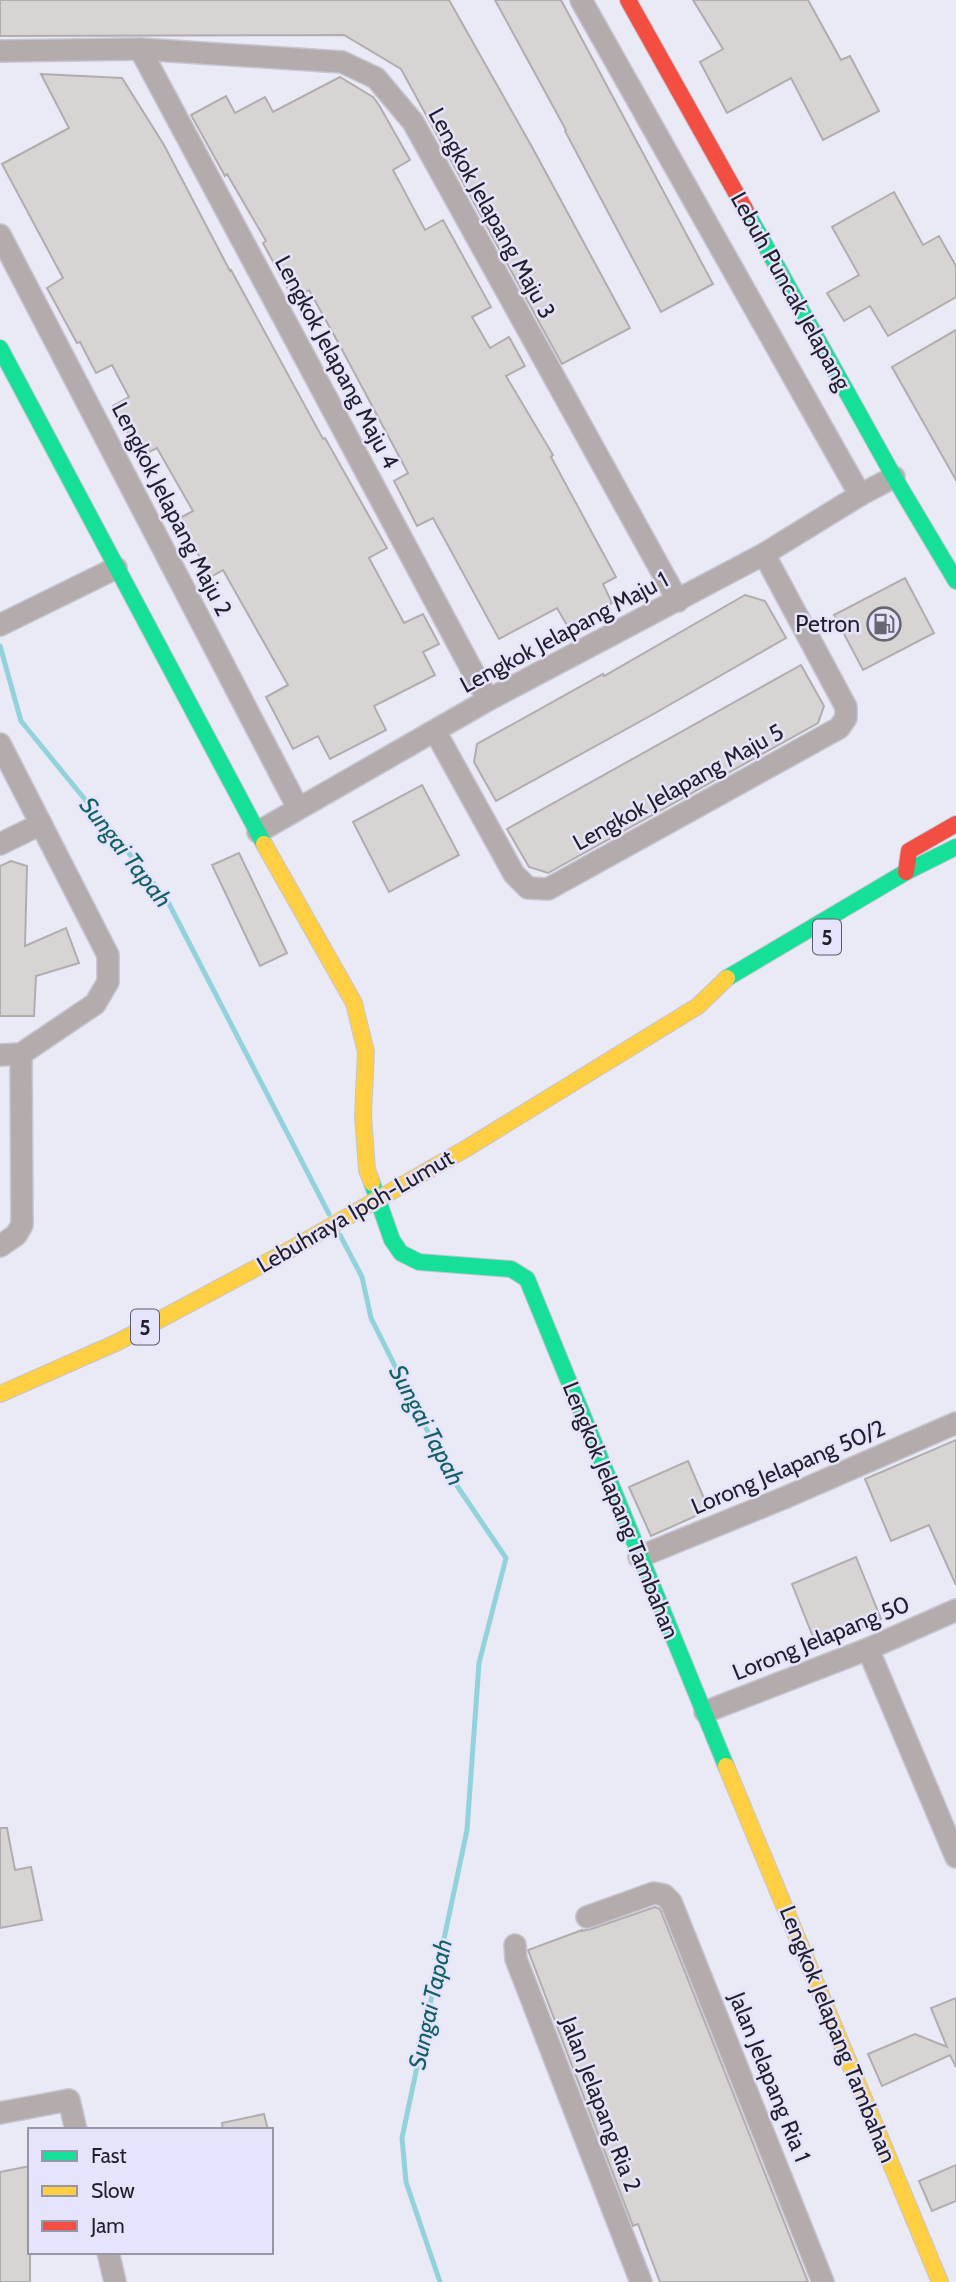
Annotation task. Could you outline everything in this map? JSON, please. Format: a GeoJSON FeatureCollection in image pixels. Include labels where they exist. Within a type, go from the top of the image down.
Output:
{"type":"FeatureCollection","features":[{"type":"Feature","properties":{"kind":"main road","name":"Lebuh Puncak Jelapang"},"geometry":{"type":"LineString","coordinates":[[628,0],[894,477],[956,581]]}},
{"type":"Feature","properties":{"kind":"main road","name":"Lengkok Jelapang Tambahan"},"geometry":{"type":"LineString","coordinates":[[0,348],[258,832],[354,1003],[366,1052],[363,1115],[367,1170],[393,1240],[401,1253],[419,1262],[511,1269],[527,1279],[639,1557],[940,2282]]}},
{"type":"Feature","properties":{"kind":"main road"},"geometry":{"type":"LineString","coordinates":[[906,872],[909,851],[956,824]]}},
{"type":"Feature","properties":{"kind":"main road","name":"Lebuhraya Ipoh-Lumut"},"geometry":{"type":"LineString","coordinates":[[0,1394],[118,1342],[286,1252],[467,1148],[698,1006],[721,982],[906,872],[956,847]]}},
{"type":"Feature","properties":{"kind":"main road","name":"Lebuhraya Ipoh-Lumut"},"geometry":{"type":"LineString","coordinates":[[698,1006],[719,1001],[874,910]]}},
{"type":"Feature","properties":{"kind":"street"},"geometry":{"type":"LineString","coordinates":[[581,0],[860,495]]}},
{"type":"Feature","properties":{"kind":"street","name":"Lengkok Jelapang Maju 3"},"geometry":{"type":"LineString","coordinates":[[0,51],[140,49],[342,62],[376,78],[413,121],[678,601]]}},
{"type":"Feature","properties":{"kind":"street","name":"Lengkok Jelapang Maju 4"},"geometry":{"type":"LineString","coordinates":[[140,49],[488,700]]}},
{"type":"Feature","properties":{"kind":"street","name":"Lengkok Jelapang Maju 2"},"geometry":{"type":"LineString","coordinates":[[0,235],[298,808]]}},
{"type":"Feature","properties":{"kind":"street","name":"Lengkok Jelapang Maju 1"},"geometry":{"type":"LineString","coordinates":[[258,832],[488,700],[764,554],[894,477]]}},
{"type":"Feature","properties":{"kind":"street","name":"Lengkok Jelapang Maju 5"},"geometry":{"type":"LineString","coordinates":[[435,731],[514,874],[528,888],[548,889],[839,728],[846,718],[845,707],[764,554]]}},
{"type":"Feature","properties":{"kind":"street"},"geometry":{"type":"LineString","coordinates":[[0,625],[116,568]]}},
{"type":"Feature","properties":{"kind":"street"},"geometry":{"type":"LineString","coordinates":[[0,744],[108,956],[108,982],[95,1004],[10,1054],[22,1225],[16,1235],[0,1246]]}},
{"type":"Feature","properties":{"kind":"street"},"geometry":{"type":"LineString","coordinates":[[0,844],[41,824]]}},
{"type":"Feature","properties":{"kind":"street","name":"Lorong Jelapang 50/2"},"geometry":{"type":"LineString","coordinates":[[639,1557],[784,1498],[956,1423]]}},
{"type":"Feature","properties":{"kind":"street","name":"Lorong Jelapang 50"},"geometry":{"type":"LineString","coordinates":[[705,1712],[868,1649],[956,1610]]}},
{"type":"Feature","properties":{"kind":"street"},"geometry":{"type":"LineString","coordinates":[[868,1649],[956,1857]]}},
{"type":"Feature","properties":{"kind":"street","name":"Jalan Jelapang Ria 1"},"geometry":{"type":"LineString","coordinates":[[587,1917],[654,1893],[664,1895],[671,1902],[823,2282]]}},
{"type":"Feature","properties":{"kind":"street","name":"Jalan Jelapang Ria 2"},"geometry":{"type":"LineString","coordinates":[[515,1945],[516,1959],[641,2282]]}},
{"type":"Feature","properties":{"kind":"street"},"geometry":{"type":"LineString","coordinates":[[0,2113],[68,2100],[75,2128]]}},
{"type":"Feature","properties":{"kind":"street"},"geometry":{"type":"LineString","coordinates":[[109,2254],[116,2282]]}},
{"type":"Feature","properties":{"kind":"building"},"geometry":{"type":"Polygon","coordinates":[[[0,0],[449,0],[630,328],[562,364],[401,69],[344,35],[0,36],[0,0]]]}},
{"type":"Feature","properties":{"kind":"building"},"geometry":{"type":"Polygon","coordinates":[[[495,0],[561,0],[713,284],[661,312],[495,0]]]}},
{"type":"Feature","properties":{"kind":"building"},"geometry":{"type":"Polygon","coordinates":[[[693,0],[808,0],[841,60],[850,56],[879,111],[823,140],[791,78],[727,113],[700,62],[723,49],[693,0]]]}},
{"type":"Feature","properties":{"kind":"building"},"geometry":{"type":"Polygon","coordinates":[[[41,74],[122,78],[164,145],[230,271],[387,548],[369,558],[404,623],[423,614],[439,644],[423,652],[435,675],[374,706],[386,730],[330,759],[318,736],[293,749],[266,697],[288,685],[223,570],[211,577],[178,519],[193,511],[157,448],[141,456],[113,406],[129,397],[112,365],[96,373],[47,288],[63,278],[2,164],[69,128],[41,74]]]}},
{"type":"Feature","properties":{"kind":"building"},"geometry":{"type":"Polygon","coordinates":[[[340,77],[373,97],[410,160],[393,170],[425,230],[443,220],[491,307],[472,317],[490,348],[509,337],[525,366],[506,376],[553,455],[551,457],[616,577],[603,584],[612,603],[568,627],[557,608],[499,639],[433,518],[417,526],[394,481],[408,473],[339,344],[309,290],[293,299],[263,243],[266,241],[191,115],[226,96],[235,113],[265,97],[273,112],[340,77]]]}},
{"type":"Feature","properties":{"kind":"building"},"geometry":{"type":"Polygon","coordinates":[[[894,192],[923,245],[939,236],[956,266],[956,297],[888,336],[870,306],[844,321],[827,293],[859,275],[832,227],[894,192]]]}},
{"type":"Feature","properties":{"kind":"building"},"geometry":{"type":"Polygon","coordinates":[[[956,330],[956,480],[892,367],[956,330]]]}},
{"type":"Feature","properties":{"kind":"building","name":"Petron"},"geometry":{"type":"Polygon","coordinates":[[[905,578],[934,633],[863,670],[834,615],[905,578]]]}},
{"type":"Feature","properties":{"kind":"building"},"geometry":{"type":"Polygon","coordinates":[[[745,595],[765,601],[786,638],[496,801],[474,762],[477,744],[603,674],[604,676],[745,595]]]}},
{"type":"Feature","properties":{"kind":"building"},"geometry":{"type":"Polygon","coordinates":[[[801,665],[824,706],[818,723],[548,873],[529,867],[507,829],[801,665]]]}},
{"type":"Feature","properties":{"kind":"building"},"geometry":{"type":"Polygon","coordinates":[[[422,785],[459,855],[389,892],[353,822],[422,785]]]}},
{"type":"Feature","properties":{"kind":"building"},"geometry":{"type":"Polygon","coordinates":[[[239,853],[287,953],[260,966],[212,865],[239,853]]]}},
{"type":"Feature","properties":{"kind":"building"},"geometry":{"type":"Polygon","coordinates":[[[11,861],[27,866],[25,946],[66,928],[79,963],[36,976],[34,1016],[0,1016],[0,866],[11,861]]]}},
{"type":"Feature","properties":{"kind":"building"},"geometry":{"type":"Polygon","coordinates":[[[956,1440],[956,1585],[929,1525],[891,1541],[865,1479],[956,1440]]]}},
{"type":"Feature","properties":{"kind":"building"},"geometry":{"type":"Polygon","coordinates":[[[688,1461],[709,1510],[651,1536],[629,1487],[688,1461]]]}},
{"type":"Feature","properties":{"kind":"building"},"geometry":{"type":"Polygon","coordinates":[[[856,1557],[881,1619],[817,1647],[792,1584],[856,1557]]]}},
{"type":"Feature","properties":{"kind":"building"},"geometry":{"type":"Polygon","coordinates":[[[0,1828],[7,1828],[15,1870],[31,1867],[42,1920],[0,1928],[0,1828]]]}},
{"type":"Feature","properties":{"kind":"building"},"geometry":{"type":"Polygon","coordinates":[[[655,1907],[660,1909],[808,2282],[660,2282],[638,2224],[633,2226],[528,1950],[655,1907]]]}},
{"type":"Feature","properties":{"kind":"building"},"geometry":{"type":"Polygon","coordinates":[[[956,1998],[956,2067],[950,2055],[882,2086],[868,2054],[915,2034],[947,2047],[931,2008],[956,1998]]]}},
{"type":"Feature","properties":{"kind":"building"},"geometry":{"type":"Polygon","coordinates":[[[264,2114],[268,2128],[223,2128],[222,2123],[264,2114]]]}},
{"type":"Feature","properties":{"kind":"building"},"geometry":{"type":"Polygon","coordinates":[[[956,2165],[956,2201],[932,2211],[919,2181],[956,2165]]]}},
{"type":"Feature","properties":{"kind":"building"},"geometry":{"type":"Polygon","coordinates":[[[28,2166],[30,2282],[0,2282],[0,2172],[28,2166]]]}},
{"type":"Feature","properties":{"kind":"waterway","name":"Sungai Tapah"},"geometry":{"type":"LineString","coordinates":[[0,646],[21,721],[167,900],[329,1214]]}},
{"type":"Feature","properties":{"kind":"waterway","name":"Sungai Tapah"},"geometry":{"type":"LineString","coordinates":[[340,1235],[362,1277],[371,1318],[449,1474],[506,1558],[479,1663],[467,1830],[402,2138],[406,2182],[440,2282]]}},
{"type":"Feature","properties":{"kind":"traffic: fast"},"geometry":{"type":"LineString","coordinates":[[745,209],[894,477],[956,581]]}},
{"type":"Feature","properties":{"kind":"traffic: fast"},"geometry":{"type":"LineString","coordinates":[[0,348],[264,844]]}},
{"type":"Feature","properties":{"kind":"traffic: fast"},"geometry":{"type":"LineString","coordinates":[[727,978],[906,872],[956,847]]}},
{"type":"Feature","properties":{"kind":"traffic: fast"},"geometry":{"type":"LineString","coordinates":[[372,1183],[392,1240],[401,1253],[419,1262],[511,1269],[527,1279],[726,1766]]}},
{"type":"Feature","properties":{"kind":"traffic: slow"},"geometry":{"type":"LineString","coordinates":[[264,844],[354,1003],[366,1052],[363,1115],[367,1170],[372,1183]]}},
{"type":"Feature","properties":{"kind":"traffic: slow"},"geometry":{"type":"LineString","coordinates":[[467,1148],[698,1006],[727,978]]}},
{"type":"Feature","properties":{"kind":"traffic: slow"},"geometry":{"type":"LineString","coordinates":[[286,1252],[467,1148]]}},
{"type":"Feature","properties":{"kind":"traffic: slow"},"geometry":{"type":"LineString","coordinates":[[0,1394],[118,1342],[286,1252]]}},
{"type":"Feature","properties":{"kind":"traffic: slow"},"geometry":{"type":"LineString","coordinates":[[726,1766],[940,2282]]}},
{"type":"Feature","properties":{"kind":"traffic: jam"},"geometry":{"type":"LineString","coordinates":[[628,0],[745,209]]}},
{"type":"Feature","properties":{"kind":"traffic: jam"},"geometry":{"type":"LineString","coordinates":[[906,872],[909,851],[956,824]]}},
{"type":"Feature","properties":{"kind":"place","name":"Petron"},"geometry":{"type":"Point","coordinates":[884,624]}}]}
